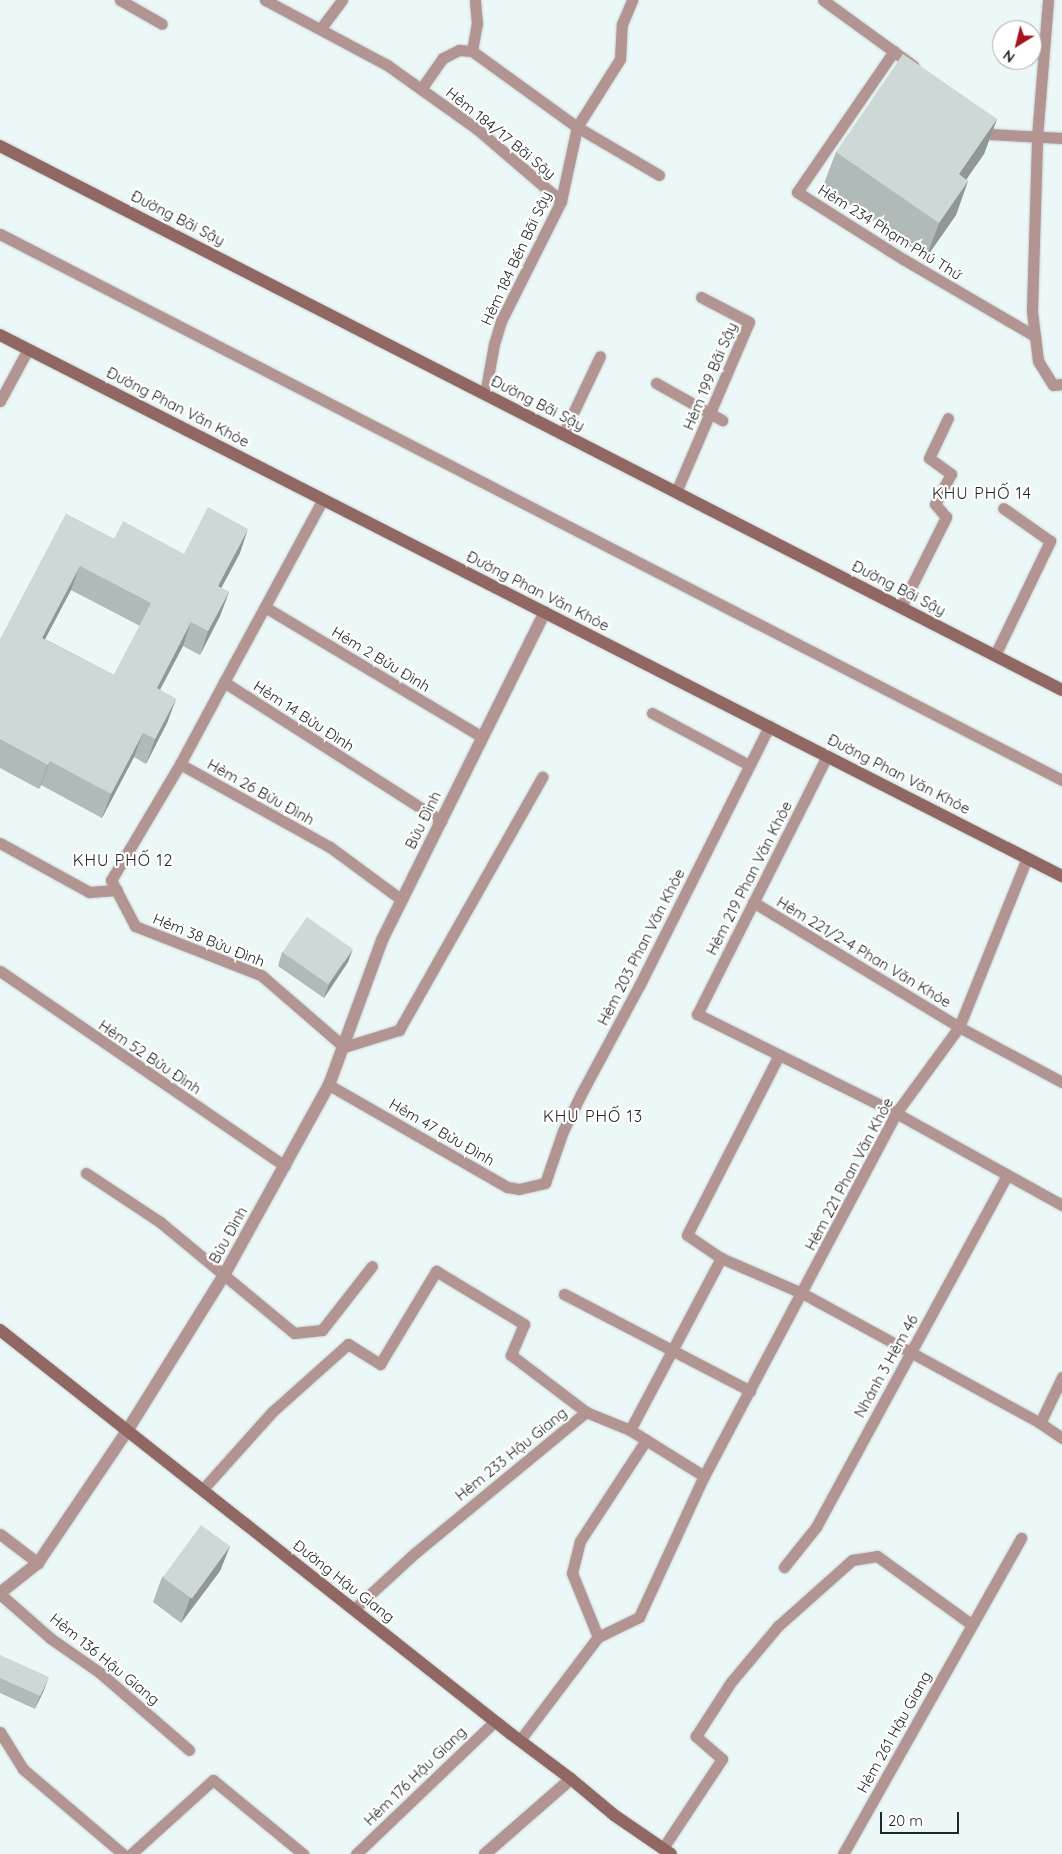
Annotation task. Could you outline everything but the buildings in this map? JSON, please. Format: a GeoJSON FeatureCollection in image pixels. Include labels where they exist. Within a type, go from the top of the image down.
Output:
{"type":"FeatureCollection","features":[{"type":"Feature","properties":{"kind":"street","name":"Đường Bãi Sậy"},"geometry":{"type":"LineString","coordinates":[[0,146],[1062,690]]}},
{"type":"Feature","properties":{"kind":"street","name":"Đường Phan Văn Khỏe"},"geometry":{"type":"LineString","coordinates":[[0,334],[1062,876]]}},
{"type":"Feature","properties":{"kind":"street","name":"Bửu Đình"},"geometry":{"type":"LineString","coordinates":[[127,1431],[224,1275],[329,1085],[382,940],[545,612]]}},
{"type":"Feature","properties":{"kind":"street","name":"Đường Hậu Giang"},"geometry":{"type":"LineString","coordinates":[[0,1330],[494,1721],[572,1779],[614,1815],[667,1851]]}},
{"type":"Feature","properties":{"kind":"street","name":"Hẻm 136 Hậu Giang"},"geometry":{"type":"LineString","coordinates":[[0,1593],[38,1563],[127,1431]]}},
{"type":"Feature","properties":{"kind":"street"},"geometry":{"type":"LineString","coordinates":[[485,1854],[572,1779]]}},
{"type":"Feature","properties":{"kind":"lane"},"geometry":{"type":"LineString","coordinates":[[120,0],[162,24]]}},
{"type":"Feature","properties":{"kind":"lane","name":"Hẻm 184/17 Bãi Sậy"},"geometry":{"type":"LineString","coordinates":[[265,0],[321,28],[387,65],[477,129],[561,201]]}},
{"type":"Feature","properties":{"kind":"lane"},"geometry":{"type":"LineString","coordinates":[[321,28],[342,0]]}},
{"type":"Feature","properties":{"kind":"lane"},"geometry":{"type":"LineString","coordinates":[[475,0],[476,24],[472,51],[577,128],[659,175]]}},
{"type":"Feature","properties":{"kind":"lane","name":"Hẻm 184 Bến Bãi Sậy"},"geometry":{"type":"LineString","coordinates":[[485,394],[494,344],[501,321],[561,201],[577,128],[620,58],[622,24],[632,0]]}},
{"type":"Feature","properties":{"kind":"lane"},"geometry":{"type":"LineString","coordinates":[[822,0],[894,51],[921,73]]}},
{"type":"Feature","properties":{"kind":"lane"},"geometry":{"type":"LineString","coordinates":[[1048,0],[1037,137],[1032,310],[1038,361],[1053,385],[1062,384]]}},
{"type":"Feature","properties":{"kind":"lane","name":"Hẻm 184/17 Bãi Sậy"},"geometry":{"type":"LineString","coordinates":[[421,89],[443,58],[459,50],[472,51]]}},
{"type":"Feature","properties":{"kind":"lane","name":"Hẻm 234 Phạm Phú Thứ"},"geometry":{"type":"LineString","coordinates":[[894,51],[796,192],[903,260],[1035,336]]}},
{"type":"Feature","properties":{"kind":"lane"},"geometry":{"type":"LineString","coordinates":[[969,116],[990,134],[1062,138]]}},
{"type":"Feature","properties":{"kind":"lane"},"geometry":{"type":"LineString","coordinates":[[0,234],[1062,780]]}},
{"type":"Feature","properties":{"kind":"lane","name":"Hẻm 199 Bãi Sậy"},"geometry":{"type":"LineString","coordinates":[[676,492],[749,322],[701,297]]}},
{"type":"Feature","properties":{"kind":"lane"},"geometry":{"type":"LineString","coordinates":[[0,401],[28,349]]}},
{"type":"Feature","properties":{"kind":"lane"},"geometry":{"type":"LineString","coordinates":[[563,434],[600,356]]}},
{"type":"Feature","properties":{"kind":"lane"},"geometry":{"type":"LineString","coordinates":[[656,383],[722,420]]}},
{"type":"Feature","properties":{"kind":"lane"},"geometry":{"type":"LineString","coordinates":[[901,607],[946,517],[935,504],[951,474],[929,458],[948,418]]}},
{"type":"Feature","properties":{"kind":"lane"},"geometry":{"type":"LineString","coordinates":[[0,843],[89,892],[116,890],[111,880],[180,764],[323,499]]}},
{"type":"Feature","properties":{"kind":"lane"},"geometry":{"type":"LineString","coordinates":[[995,655],[1050,541],[1004,508]]}},
{"type":"Feature","properties":{"kind":"lane","name":"Hẻm 2 Bửu Đình"},"geometry":{"type":"LineString","coordinates":[[265,607],[482,737]]}},
{"type":"Feature","properties":{"kind":"lane","name":"Hẻm 14 Bửu Đình"},"geometry":{"type":"LineString","coordinates":[[224,682],[441,821]]}},
{"type":"Feature","properties":{"kind":"lane"},"geometry":{"type":"LineString","coordinates":[[652,713],[749,765]]}},
{"type":"Feature","properties":{"kind":"lane","name":"Hẻm 203 Phan Văn Khỏe"},"geometry":{"type":"LineString","coordinates":[[545,1183],[564,1131],[581,1094],[639,986],[769,726]]}},
{"type":"Feature","properties":{"kind":"lane","name":"Hẻm 219 Phan Văn Khỏe"},"geometry":{"type":"LineString","coordinates":[[780,1055],[697,1014],[827,756]]}},
{"type":"Feature","properties":{"kind":"lane","name":"Hẻm 26 Bửu Đình"},"geometry":{"type":"LineString","coordinates":[[180,764],[330,847],[402,900]]}},
{"type":"Feature","properties":{"kind":"lane"},"geometry":{"type":"LineString","coordinates":[[344,1047],[399,1030],[542,777]]}},
{"type":"Feature","properties":{"kind":"lane","name":"Hẻm 221 Phan Văn Khỏe"},"geometry":{"type":"LineString","coordinates":[[598,1637],[639,1617],[704,1476],[896,1113],[959,1027],[1028,858]]}},
{"type":"Feature","properties":{"kind":"lane","name":"Hẻm 38 Bửu Đình"},"geometry":{"type":"LineString","coordinates":[[116,890],[135,926],[261,975],[344,1047]]}},
{"type":"Feature","properties":{"kind":"lane","name":"Hẻm 221/2-4 Phan Văn Khỏe"},"geometry":{"type":"LineString","coordinates":[[753,902],[959,1027],[1062,1082]]}},
{"type":"Feature","properties":{"kind":"lane","name":"Hẻm 52 Bửu Đình"},"geometry":{"type":"LineString","coordinates":[[0,971],[285,1166]]}},
{"type":"Feature","properties":{"kind":"lane"},"geometry":{"type":"LineString","coordinates":[[1062,1205],[896,1113],[780,1055],[687,1235],[721,1258],[802,1293],[911,1352],[1062,1438]]}},
{"type":"Feature","properties":{"kind":"lane","name":"Hẻm 47 Bửu Đình"},"geometry":{"type":"LineString","coordinates":[[329,1085],[507,1187],[519,1189],[545,1183]]}},
{"type":"Feature","properties":{"kind":"lane"},"geometry":{"type":"LineString","coordinates":[[86,1173],[160,1222],[294,1333],[322,1330],[372,1266]]}},
{"type":"Feature","properties":{"kind":"lane","name":"Nhánh 3 Hẻm 46"},"geometry":{"type":"LineString","coordinates":[[784,1567],[816,1526],[1007,1175]]}},
{"type":"Feature","properties":{"kind":"lane"},"geometry":{"type":"LineString","coordinates":[[630,1430],[721,1258]]}},
{"type":"Feature","properties":{"kind":"lane"},"geometry":{"type":"LineString","coordinates":[[202,1490],[272,1412],[348,1344],[380,1364],[436,1270],[524,1324],[511,1355],[586,1412]]}},
{"type":"Feature","properties":{"kind":"lane"},"geometry":{"type":"LineString","coordinates":[[564,1294],[750,1391]]}},
{"type":"Feature","properties":{"kind":"lane"},"geometry":{"type":"LineString","coordinates":[[1040,1424],[1062,1377]]}},
{"type":"Feature","properties":{"kind":"lane","name":"Hẻm 233 Hậu Giang"},"geometry":{"type":"LineString","coordinates":[[354,1609],[415,1553],[586,1412],[630,1430],[704,1476]]}},
{"type":"Feature","properties":{"kind":"lane"},"geometry":{"type":"LineString","coordinates":[[520,1740],[598,1637],[572,1573],[580,1542],[646,1440]]}},
{"type":"Feature","properties":{"kind":"lane"},"geometry":{"type":"LineString","coordinates":[[0,1534],[38,1563]]}},
{"type":"Feature","properties":{"kind":"lane","name":"Hẻm 261 Hậu Giang"},"geometry":{"type":"LineString","coordinates":[[843,1854],[1021,1538]]}},
{"type":"Feature","properties":{"kind":"lane"},"geometry":{"type":"LineString","coordinates":[[667,1851],[722,1759],[696,1736],[731,1682],[778,1626],[852,1560],[878,1556],[971,1624]]}},
{"type":"Feature","properties":{"kind":"lane","name":"Hẻm 136 Hậu Giang"},"geometry":{"type":"LineString","coordinates":[[0,1593],[50,1638],[99,1672],[189,1750]]}},
{"type":"Feature","properties":{"kind":"lane","name":"Hẻm 176 Hậu Giang"},"geometry":{"type":"LineString","coordinates":[[356,1854],[494,1721]]}},
{"type":"Feature","properties":{"kind":"lane"},"geometry":{"type":"LineString","coordinates":[[0,1732],[23,1769],[123,1854]]}},
{"type":"Feature","properties":{"kind":"lane"},"geometry":{"type":"LineString","coordinates":[[131,1854],[213,1780],[303,1854]]}},
{"type":"Feature","properties":{"kind":"district","name":"KHU PHỐ 14"},"geometry":{"type":"Point","coordinates":[982,493]}},
{"type":"Feature","properties":{"kind":"district","name":"KHU PHỐ 12"},"geometry":{"type":"Point","coordinates":[123,860]}},
{"type":"Feature","properties":{"kind":"district","name":"KHU PHỐ 13"},"geometry":{"type":"Point","coordinates":[593,1116]}}]}
